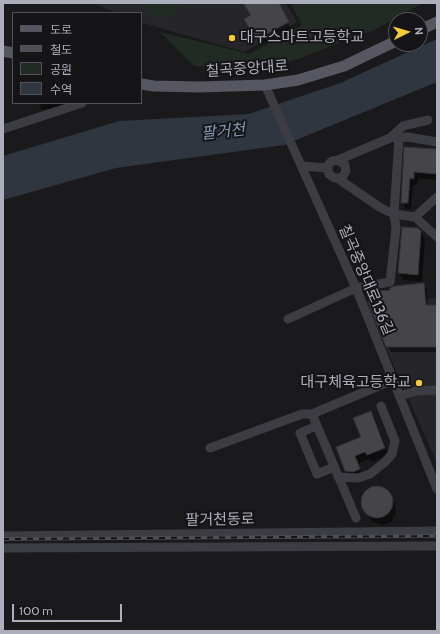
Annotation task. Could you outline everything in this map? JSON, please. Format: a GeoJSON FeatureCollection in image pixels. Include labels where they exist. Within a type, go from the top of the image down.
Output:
{"type":"FeatureCollection","features":[{"type":"Feature","properties":{"kind":"main road","name":"칠곡중앙대로"},"geometry":{"type":"LineString","coordinates":[[142,84],[191,87],[265,85],[298,80],[344,66],[388,45]]}},
{"type":"Feature","properties":{"kind":"street","name":"칠곡중앙대로136길"},"geometry":{"type":"LineString","coordinates":[[265,85],[356,288],[437,489]]}},
{"type":"Feature","properties":{"kind":"street"},"geometry":{"type":"LineString","coordinates":[[3,129],[79,104]]}},
{"type":"Feature","properties":{"kind":"street"},"geometry":{"type":"LineString","coordinates":[[390,138],[403,126],[428,120]]}},
{"type":"Feature","properties":{"kind":"street"},"geometry":{"type":"LineString","coordinates":[[288,319],[356,288],[390,282],[396,228],[394,214],[399,137]]}},
{"type":"Feature","properties":{"kind":"street"},"geometry":{"type":"LineString","coordinates":[[437,142],[408,137],[390,138],[335,160],[330,163],[328,168],[329,174],[334,178],[337,178],[381,208],[394,214],[415,217],[437,237]]}},
{"type":"Feature","properties":{"kind":"street"},"geometry":{"type":"LineString","coordinates":[[337,178],[343,176],[346,171],[345,165],[338,160]]}},
{"type":"Feature","properties":{"kind":"street"},"geometry":{"type":"LineString","coordinates":[[302,166],[328,168]]}},
{"type":"Feature","properties":{"kind":"street"},"geometry":{"type":"LineString","coordinates":[[415,217],[437,198]]}},
{"type":"Feature","properties":{"kind":"street"},"geometry":{"type":"LineString","coordinates":[[210,448],[302,414],[312,414],[393,380]]}},
{"type":"Feature","properties":{"kind":"street"},"geometry":{"type":"LineString","coordinates":[[399,396],[417,390],[437,390]]}},
{"type":"Feature","properties":{"kind":"street"},"geometry":{"type":"LineString","coordinates":[[338,477],[358,478],[370,474],[385,462],[392,454],[395,441],[381,406]]}},
{"type":"Feature","properties":{"kind":"street"},"geometry":{"type":"LineString","coordinates":[[312,414],[356,518]]}},
{"type":"Feature","properties":{"kind":"street"},"geometry":{"type":"LineString","coordinates":[[316,426],[300,433],[302,440],[317,474],[334,467]]}},
{"type":"Feature","properties":{"kind":"street","name":"팔거천동로"},"geometry":{"type":"LineString","coordinates":[[3,536],[437,531]]}},
{"type":"Feature","properties":{"kind":"street","name":"팔거천동로"},"geometry":{"type":"LineString","coordinates":[[3,548],[437,546]]}},
{"type":"Feature","properties":{"kind":"shaded area","name":"대구스마트고등학교"},"geometry":{"type":"Polygon","coordinates":[[[92,3],[286,3],[297,22],[245,52],[142,23],[142,12],[114,12],[92,3]]]}},
{"type":"Feature","properties":{"kind":"shaded area","name":"대구체육고등학교"},"geometry":{"type":"Polygon","coordinates":[[[437,298],[437,463],[366,303],[437,298]]]}},
{"type":"Feature","properties":{"kind":"green space"},"geometry":{"type":"Polygon","coordinates":[[[143,3],[189,3],[162,20],[151,16],[143,3]]]}},
{"type":"Feature","properties":{"kind":"green space"},"geometry":{"type":"Polygon","coordinates":[[[290,3],[423,3],[407,12],[388,12],[388,22],[376,29],[298,59],[259,69],[194,66],[160,32],[250,54],[302,25],[290,3]]]}},
{"type":"Feature","properties":{"kind":"water","name":"팔거천"},"geometry":{"type":"Polygon","coordinates":[[[437,39],[437,82],[284,145],[116,168],[3,200],[3,156],[119,121],[249,114],[340,83],[408,52],[428,52],[428,43],[437,39]]]}},
{"type":"Feature","properties":{"kind":"building"},"geometry":{"type":"Polygon","coordinates":[[[243,3],[279,3],[289,22],[256,40],[244,19],[251,15],[243,3]]]}},
{"type":"Feature","properties":{"kind":"building"},"geometry":{"type":"Polygon","coordinates":[[[404,147],[437,149],[437,174],[414,172],[414,179],[410,178],[408,203],[401,203],[404,147]]]}},
{"type":"Feature","properties":{"kind":"building"},"geometry":{"type":"Polygon","coordinates":[[[402,227],[418,228],[421,231],[418,275],[398,273],[402,227]]]}},
{"type":"Feature","properties":{"kind":"building"},"geometry":{"type":"Polygon","coordinates":[[[424,283],[426,305],[437,305],[437,347],[386,347],[369,304],[368,292],[390,290],[390,288],[395,286],[424,283]]]}},
{"type":"Feature","properties":{"kind":"building"},"geometry":{"type":"Polygon","coordinates":[[[371,411],[385,448],[367,455],[365,452],[355,456],[360,469],[353,472],[345,471],[336,447],[361,437],[353,418],[371,411]]]}},
{"type":"Feature","properties":{"kind":"building"},"geometry":{"type":"Polygon","coordinates":[[[374,486],[380,486],[390,493],[393,502],[392,508],[386,515],[380,518],[374,518],[364,511],[361,505],[361,499],[368,489],[374,486]]]}},
{"type":"Feature","properties":{"kind":"railway"},"geometry":{"type":"LineString","coordinates":[[3,539],[437,536]]}},
{"type":"Feature","properties":{"kind":"place","name":"대구스마트고등학교"},"geometry":{"type":"Point","coordinates":[232,38]}},
{"type":"Feature","properties":{"kind":"place","name":"대구체육고등학교"},"geometry":{"type":"Point","coordinates":[419,383]}}]}
